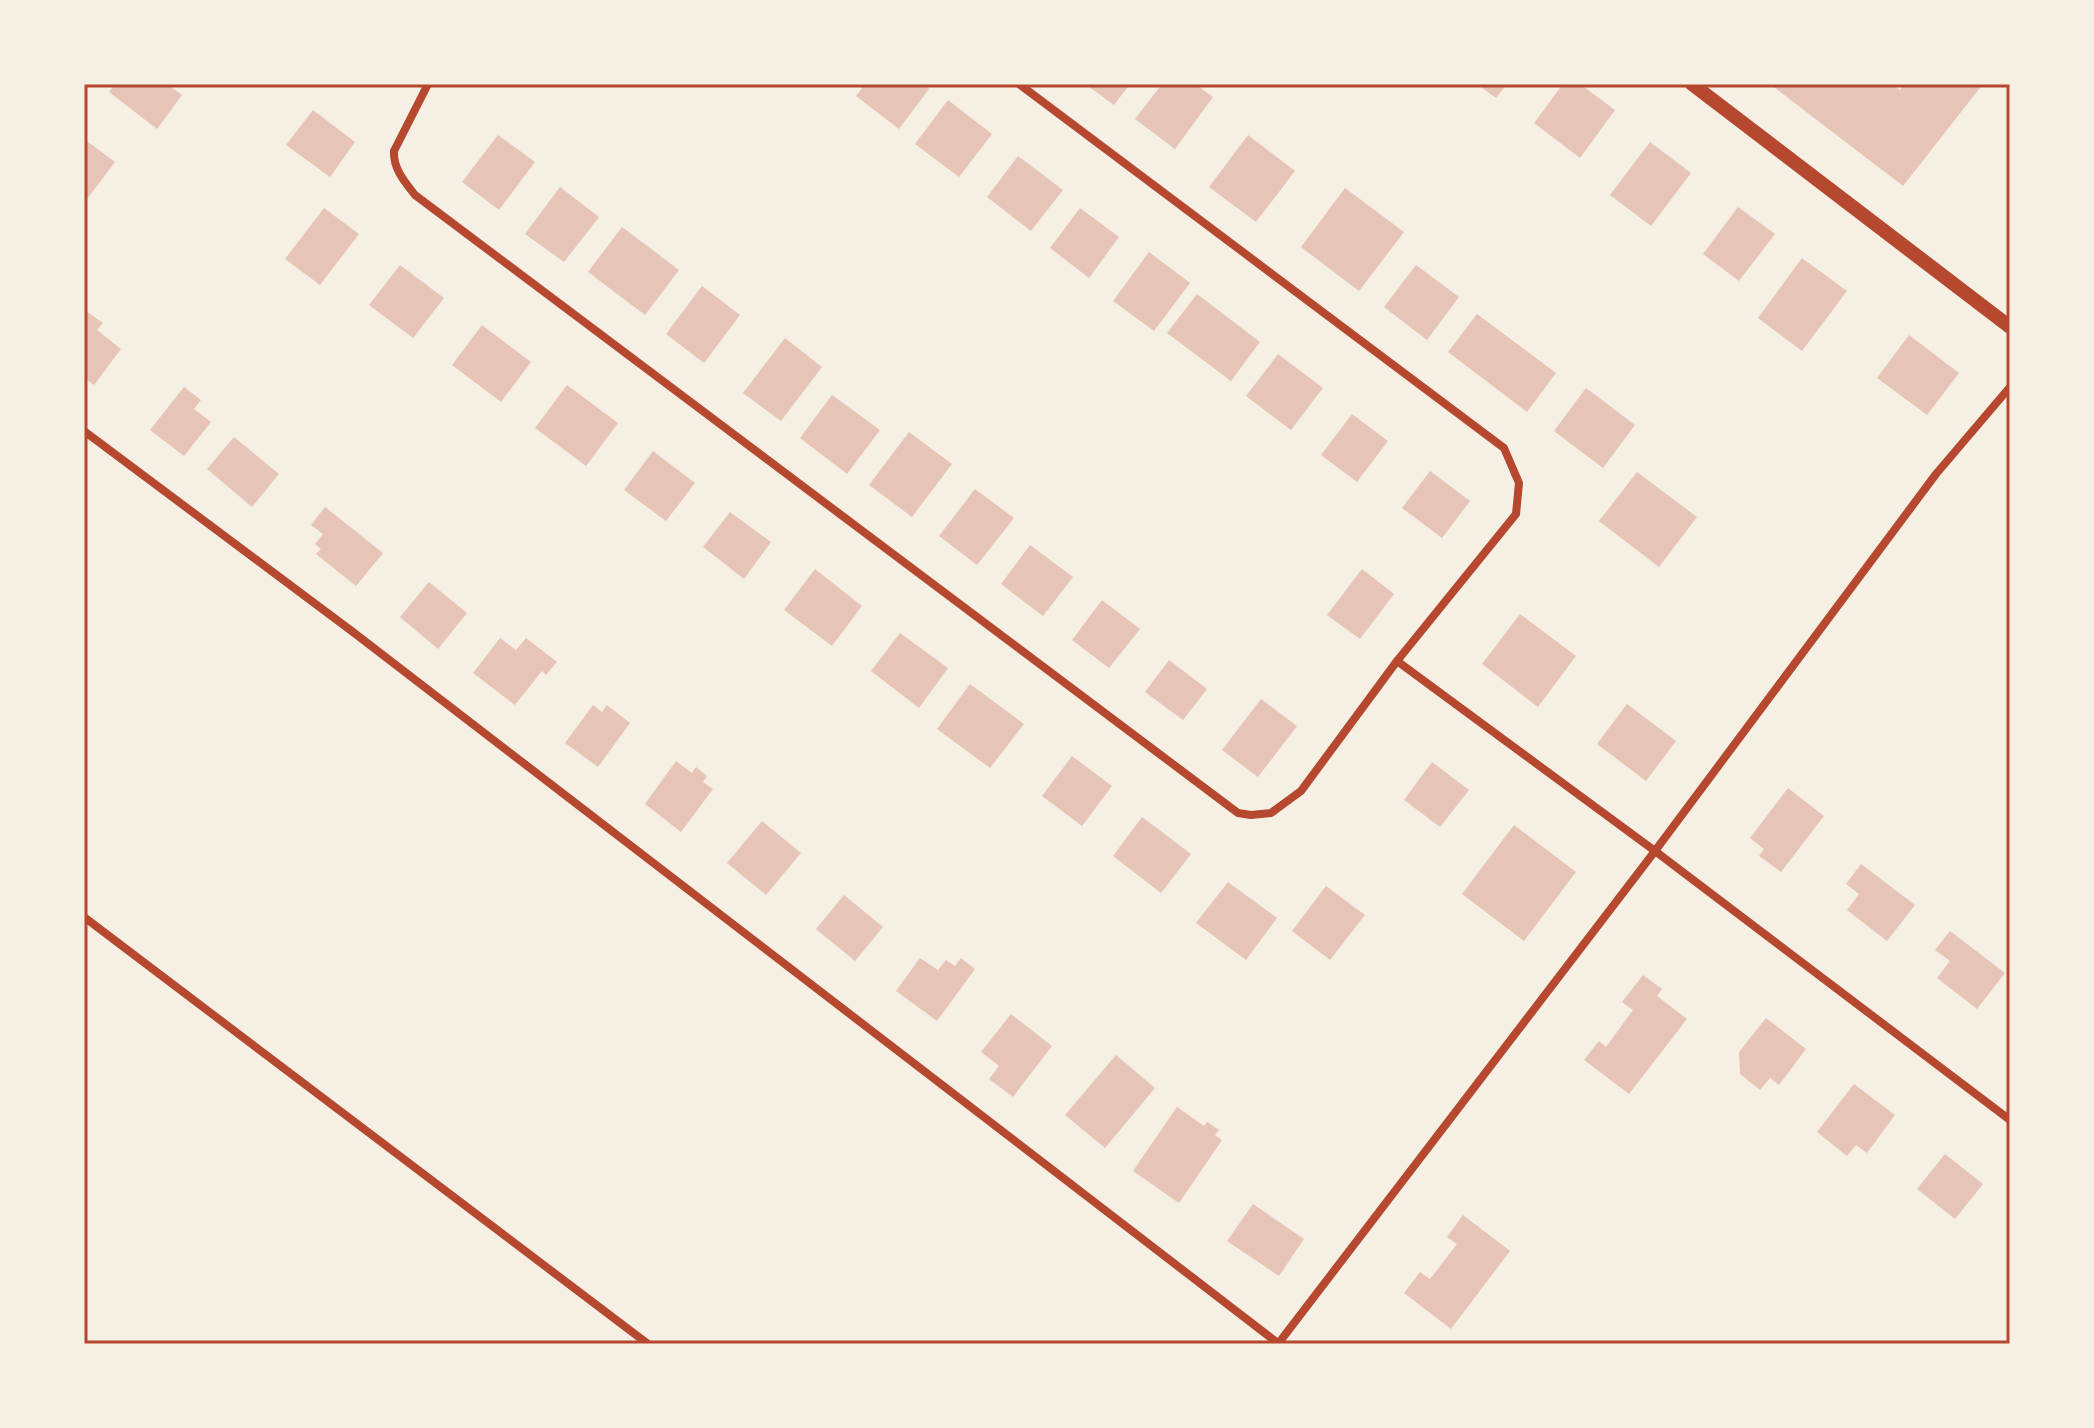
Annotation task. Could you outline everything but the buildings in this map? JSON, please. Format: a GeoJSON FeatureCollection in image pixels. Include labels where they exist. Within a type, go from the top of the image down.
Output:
{"type":"FeatureCollection","features":[{"type":"Feature","properties":{"kind":"street"},"geometry":{"type":"LineString","coordinates":[[428,84],[394,151],[393,159],[401,177],[415,195],[1238,813],[1271,813],[1301,791],[1397,661],[1516,514],[1519,483],[1504,448],[1019,84]]}},
{"type":"Feature","properties":{"kind":"street"},"geometry":{"type":"LineString","coordinates":[[1692,84],[2010,327]]}},
{"type":"Feature","properties":{"kind":"street"},"geometry":{"type":"LineString","coordinates":[[84,431],[353,632],[1278,1344],[1655,851],[1936,474],[2010,387]]}},
{"type":"Feature","properties":{"kind":"street"},"geometry":{"type":"LineString","coordinates":[[1397,661],[1655,851],[2010,1120]]}},
{"type":"Feature","properties":{"kind":"street"},"geometry":{"type":"LineString","coordinates":[[84,917],[648,1344]]}}]}
